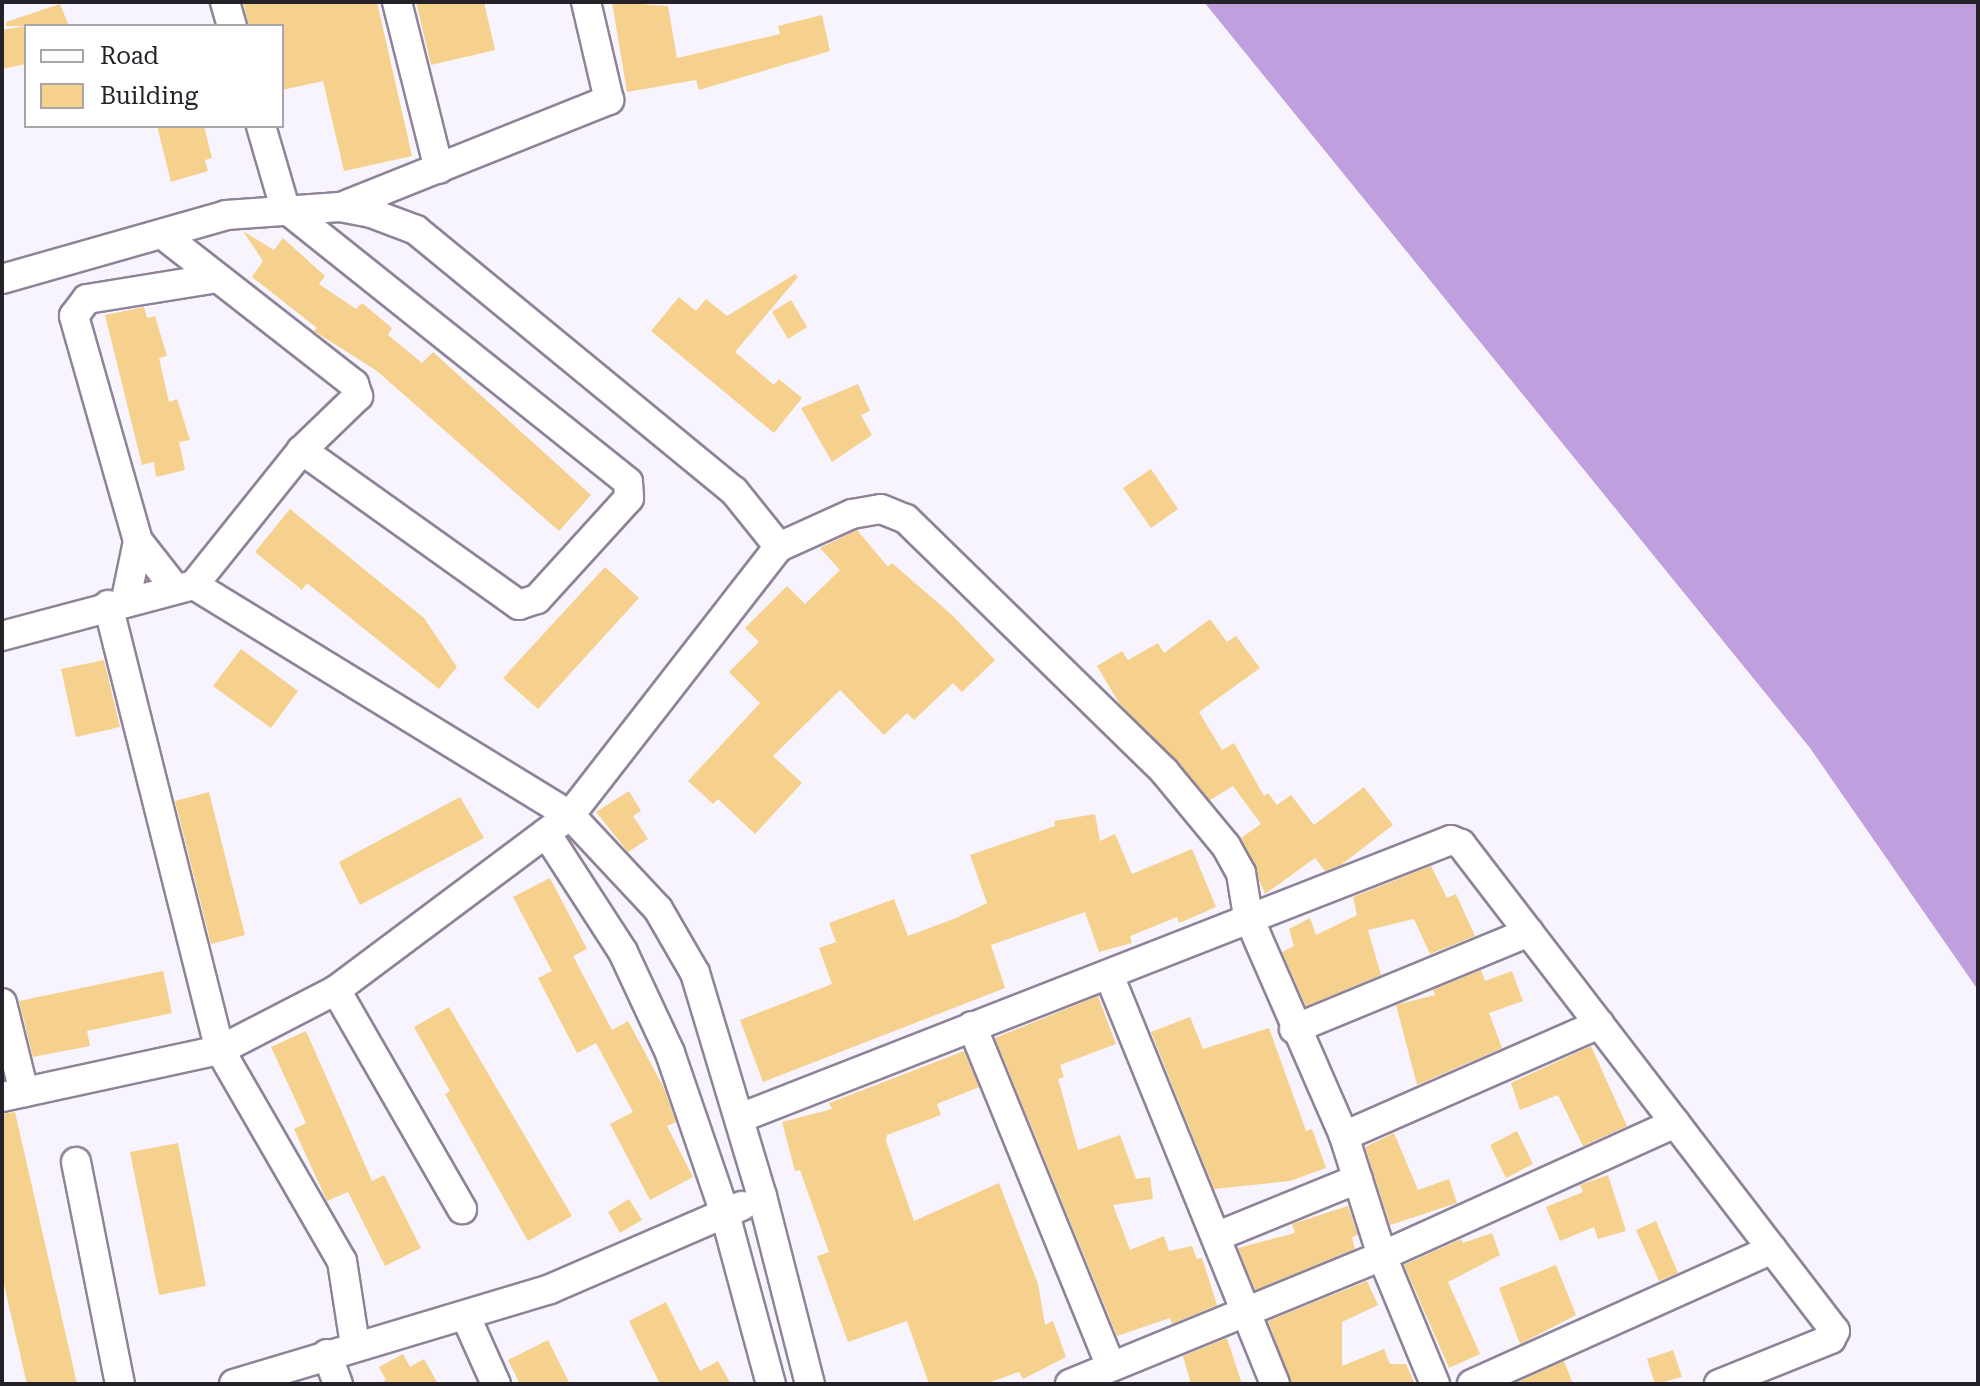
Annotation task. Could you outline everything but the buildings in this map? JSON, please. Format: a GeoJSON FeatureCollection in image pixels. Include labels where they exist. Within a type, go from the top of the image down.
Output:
{"type":"FeatureCollection","features":[{"type":"Feature","properties":{"kind":"street"},"geometry":{"type":"LineString","coordinates":[[225,2],[231,24]]}},
{"type":"Feature","properties":{"kind":"street"},"geometry":{"type":"LineString","coordinates":[[397,2],[439,169]]}},
{"type":"Feature","properties":{"kind":"street"},"geometry":{"type":"LineString","coordinates":[[340,207],[609,100],[586,2]]}},
{"type":"Feature","properties":{"kind":"street"},"geometry":{"type":"LineString","coordinates":[[262,128],[285,208],[628,482],[629,498],[537,599],[519,605],[302,450]]}},
{"type":"Feature","properties":{"kind":"street"},"geometry":{"type":"LineString","coordinates":[[2,279],[226,215],[285,208],[340,207],[416,230],[734,491],[779,547]]}},
{"type":"Feature","properties":{"kind":"street"},"geometry":{"type":"LineString","coordinates":[[2,636],[117,602],[185,587],[302,450],[352,407],[358,392],[162,234]]}},
{"type":"Feature","properties":{"kind":"street"},"geometry":{"type":"LineString","coordinates":[[216,278],[87,299],[74,316],[138,541],[185,587],[570,815],[658,909],[695,973],[762,1196],[810,1384]]}},
{"type":"Feature","properties":{"kind":"street"},"geometry":{"type":"LineString","coordinates":[[2,1003],[13,1094],[220,1050],[336,990],[570,815],[779,547],[852,514],[881,509],[906,519],[1164,771],[1226,846],[1241,873],[1248,916],[1294,1029],[1344,1136],[1382,1256],[1435,1384]]}},
{"type":"Feature","properties":{"kind":"street"},"geometry":{"type":"LineString","coordinates":[[138,541],[117,602],[220,1050],[342,1261],[355,1345]]}},
{"type":"Feature","properties":{"kind":"street"},"geometry":{"type":"LineString","coordinates":[[546,833],[630,967],[670,1053],[725,1214],[771,1384]]}},
{"type":"Feature","properties":{"kind":"street"},"geometry":{"type":"LineString","coordinates":[[740,1118],[1109,975],[1248,916],[1451,840],[1461,844],[1836,1334],[1719,1384]]}},
{"type":"Feature","properties":{"kind":"street"},"geometry":{"type":"LineString","coordinates":[[1294,1029],[1529,932]]}},
{"type":"Feature","properties":{"kind":"street"},"geometry":{"type":"LineString","coordinates":[[1109,975],[1218,1236],[1275,1384]]}},
{"type":"Feature","properties":{"kind":"street"},"geometry":{"type":"LineString","coordinates":[[336,990],[462,1209]]}},
{"type":"Feature","properties":{"kind":"street"},"geometry":{"type":"LineString","coordinates":[[1344,1136],[1599,1024]]}},
{"type":"Feature","properties":{"kind":"street"},"geometry":{"type":"LineString","coordinates":[[972,1026],[1111,1367]]}},
{"type":"Feature","properties":{"kind":"street"},"geometry":{"type":"LineString","coordinates":[[1070,1384],[1382,1256],[1675,1123]]}},
{"type":"Feature","properties":{"kind":"street"},"geometry":{"type":"LineString","coordinates":[[76,1162],[120,1384]]}},
{"type":"Feature","properties":{"kind":"street"},"geometry":{"type":"LineString","coordinates":[[1218,1236],[1358,1179]]}},
{"type":"Feature","properties":{"kind":"street"},"geometry":{"type":"LineString","coordinates":[[234,1384],[355,1345],[466,1317],[626,1260],[762,1196]]}},
{"type":"Feature","properties":{"kind":"street"},"geometry":{"type":"LineString","coordinates":[[1472,1384],[1772,1249]]}},
{"type":"Feature","properties":{"kind":"street"},"geometry":{"type":"LineString","coordinates":[[466,1317],[496,1384]]}},
{"type":"Feature","properties":{"kind":"street"},"geometry":{"type":"LineString","coordinates":[[327,1354],[338,1384]]}},
{"type":"Feature","properties":{"kind":"shaded area"},"geometry":{"type":"Polygon","coordinates":[[[1204,2],[1978,2],[1978,990],[1810,748],[1204,2]]]}}]}
